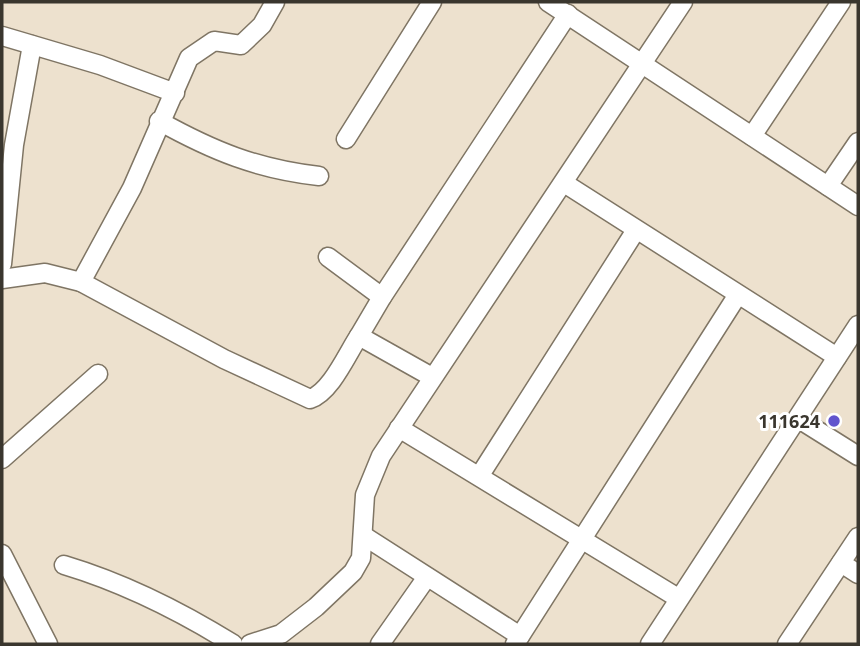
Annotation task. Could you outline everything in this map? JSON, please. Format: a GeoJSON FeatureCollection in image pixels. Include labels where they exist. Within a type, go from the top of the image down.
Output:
{"type":"FeatureCollection","features":[{"type":"Feature","properties":{"kind":"street"},"geometry":{"type":"LineString","coordinates":[[81,282],[132,188],[159,121],[175,93],[189,58],[214,41],[241,45],[262,25],[275,2]]}},
{"type":"Feature","properties":{"kind":"street"},"geometry":{"type":"LineString","coordinates":[[346,139],[432,2]]}},
{"type":"Feature","properties":{"kind":"street"},"geometry":{"type":"LineString","coordinates":[[548,2],[858,206]]}},
{"type":"Feature","properties":{"kind":"street"},"geometry":{"type":"LineString","coordinates":[[250,644],[281,634],[316,607],[353,572],[361,558],[365,495],[381,456],[682,2]]}},
{"type":"Feature","properties":{"kind":"street"},"geometry":{"type":"LineString","coordinates":[[752,136],[841,2]]}},
{"type":"Feature","properties":{"kind":"street"},"geometry":{"type":"LineString","coordinates":[[2,279],[46,273],[81,282],[213,354],[310,399],[317,397],[568,14]]}},
{"type":"Feature","properties":{"kind":"street"},"geometry":{"type":"LineString","coordinates":[[2,36],[100,65],[175,93]]}},
{"type":"Feature","properties":{"kind":"street"},"geometry":{"type":"LineString","coordinates":[[2,264],[8,144],[32,45]]}},
{"type":"Feature","properties":{"kind":"street"},"geometry":{"type":"LineString","coordinates":[[159,121],[199,143],[272,171],[319,176]]}},
{"type":"Feature","properties":{"kind":"street"},"geometry":{"type":"LineString","coordinates":[[828,186],[858,142]]}},
{"type":"Feature","properties":{"kind":"street"},"geometry":{"type":"LineString","coordinates":[[564,183],[737,296],[837,357]]}},
{"type":"Feature","properties":{"kind":"street"},"geometry":{"type":"LineString","coordinates":[[480,475],[636,230]]}},
{"type":"Feature","properties":{"kind":"street"},"geometry":{"type":"LineString","coordinates":[[328,257],[382,297]]}},
{"type":"Feature","properties":{"kind":"street"},"geometry":{"type":"LineString","coordinates":[[364,536],[517,640],[737,296]]}},
{"type":"Feature","properties":{"kind":"street"},"geometry":{"type":"LineString","coordinates":[[359,336],[432,377]]}},
{"type":"Feature","properties":{"kind":"street"},"geometry":{"type":"LineString","coordinates":[[650,644],[837,357],[855,336]]}},
{"type":"Feature","properties":{"kind":"street"},"geometry":{"type":"LineString","coordinates":[[2,459],[98,374]]}},
{"type":"Feature","properties":{"kind":"street"},"geometry":{"type":"LineString","coordinates":[[799,419],[858,456]]}},
{"type":"Feature","properties":{"kind":"street"},"geometry":{"type":"LineString","coordinates":[[399,428],[678,598]]}},
{"type":"Feature","properties":{"kind":"street"},"geometry":{"type":"LineString","coordinates":[[787,644],[858,537]]}},
{"type":"Feature","properties":{"kind":"street"},"geometry":{"type":"LineString","coordinates":[[2,554],[46,639],[64,644]]}},
{"type":"Feature","properties":{"kind":"street"},"geometry":{"type":"LineString","coordinates":[[841,563],[858,574]]}},
{"type":"Feature","properties":{"kind":"street"},"geometry":{"type":"LineString","coordinates":[[64,565],[110,579],[233,644]]}},
{"type":"Feature","properties":{"kind":"street"},"geometry":{"type":"LineString","coordinates":[[380,644],[427,577]]}},
{"type":"Feature","properties":{"kind":"place","name":"111624"},"geometry":{"type":"Point","coordinates":[834,421]}}]}
